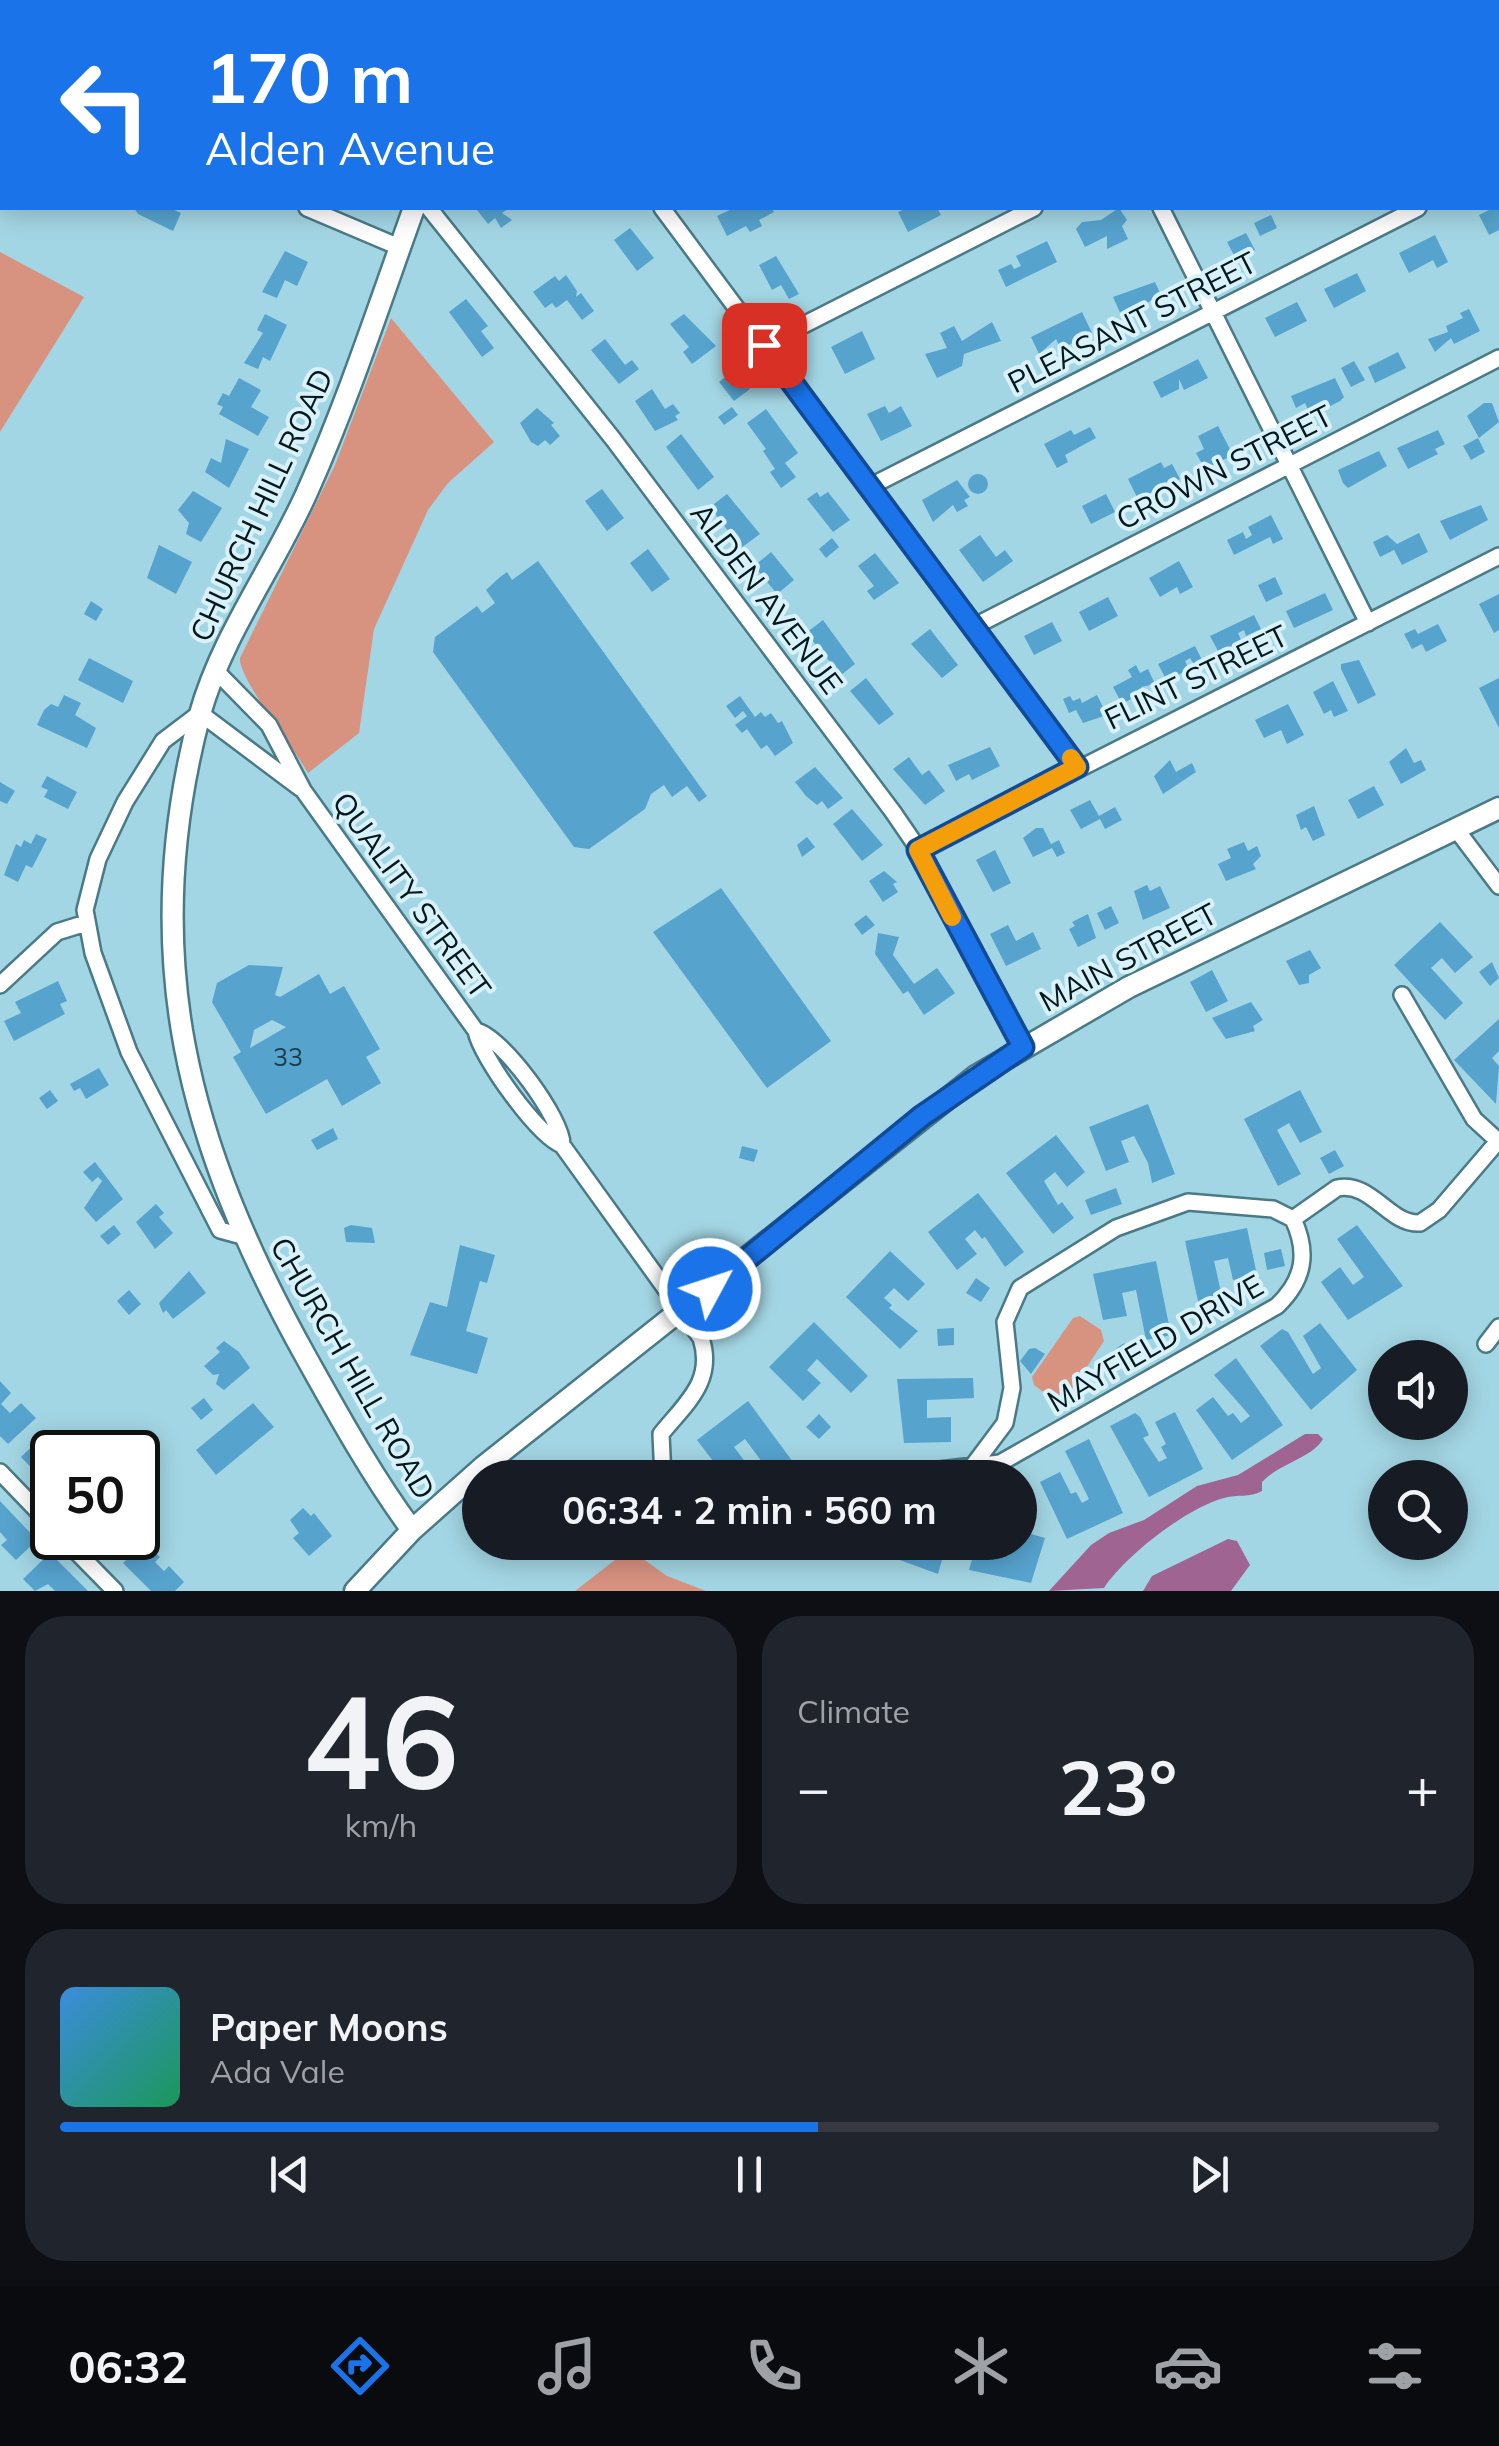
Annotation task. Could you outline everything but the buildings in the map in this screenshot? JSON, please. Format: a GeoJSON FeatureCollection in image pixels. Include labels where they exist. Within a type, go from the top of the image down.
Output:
{"type":"FeatureCollection","features":[{"type":"Feature","properties":{"kind":"main road","name":"CHURCH HILL ROAD"},"geometry":{"type":"LineString","coordinates":[[412,1530],[342,1420],[242,1236],[191,1090],[173,978],[176,853],[200,713],[321,461],[413,210]]}},
{"type":"Feature","properties":{"kind":"main road","name":"MAIN STREET"},"geometry":{"type":"LineString","coordinates":[[355,1591],[412,1530],[498,1455],[684,1312],[922,1116],[1023,1047],[1129,987],[1499,808]]}},
{"type":"Feature","properties":{"kind":"street"},"geometry":{"type":"LineString","coordinates":[[312,210],[400,247]]}},
{"type":"Feature","properties":{"kind":"street","name":"ALDEN AVENUE"},"geometry":{"type":"LineString","coordinates":[[432,210],[613,438],[918,850],[1023,1047]]}},
{"type":"Feature","properties":{"kind":"street"},"geometry":{"type":"LineString","coordinates":[[663,210],[1077,767]]}},
{"type":"Feature","properties":{"kind":"street"},"geometry":{"type":"LineString","coordinates":[[764,345],[1030,210]]}},
{"type":"Feature","properties":{"kind":"street"},"geometry":{"type":"LineString","coordinates":[[1162,210],[1368,623]]}},
{"type":"Feature","properties":{"kind":"street","name":"PLEASANT STREET"},"geometry":{"type":"LineString","coordinates":[[870,486],[1414,210]]}},
{"type":"Feature","properties":{"kind":"street","name":"CROWN STREET"},"geometry":{"type":"LineString","coordinates":[[975,626],[1499,358]]}},
{"type":"Feature","properties":{"kind":"street","name":"FLINT STREET"},"geometry":{"type":"LineString","coordinates":[[918,850],[1499,556]]}},
{"type":"Feature","properties":{"kind":"street","name":"QUALITY STREET"},"geometry":{"type":"LineString","coordinates":[[217,672],[269,725],[303,790],[476,1031],[485,1054],[544,1134],[562,1145],[684,1312]]}},
{"type":"Feature","properties":{"kind":"street","name":"QUALITY STREET"},"geometry":{"type":"LineString","coordinates":[[200,713],[303,790]]}},
{"type":"Feature","properties":{"kind":"street","name":"CHURCH HILL ROAD"},"geometry":{"type":"LineString","coordinates":[[200,713],[163,741],[126,802],[90,880],[86,923],[129,1052],[185,1168],[220,1230],[242,1236]]}},
{"type":"Feature","properties":{"kind":"street"},"geometry":{"type":"LineString","coordinates":[[1456,830],[1499,886]]}},
{"type":"Feature","properties":{"kind":"street"},"geometry":{"type":"LineString","coordinates":[[0,985],[57,932],[86,923]]}},
{"type":"Feature","properties":{"kind":"street"},"geometry":{"type":"LineString","coordinates":[[1293,1218],[1346,1186],[1367,1192],[1406,1221],[1420,1223],[1439,1210],[1499,1140],[1474,1119],[1402,995]]}},
{"type":"Feature","properties":{"kind":"street","name":"QUALITY STREET"},"geometry":{"type":"LineString","coordinates":[[476,1031],[496,1042],[525,1078],[558,1124],[562,1145]]}},
{"type":"Feature","properties":{"kind":"street"},"geometry":{"type":"LineString","coordinates":[[510,1088],[525,1078]]}},
{"type":"Feature","properties":{"kind":"street","name":"MAYFIELD DRIVE"},"geometry":{"type":"LineString","coordinates":[[977,1460],[1005,1423],[1012,1388],[1004,1322],[1020,1288],[1116,1228],[1188,1202],[1272,1209],[1293,1218],[1302,1236],[1302,1274],[1278,1306],[1005,1460]]}},
{"type":"Feature","properties":{"kind":"street"},"geometry":{"type":"LineString","coordinates":[[662,1460],[660,1434],[702,1384],[706,1370],[701,1338],[684,1312]]}},
{"type":"Feature","properties":{"kind":"street"},"geometry":{"type":"LineString","coordinates":[[1486,1344],[1499,1327]]}},
{"type":"Feature","properties":{"kind":"street"},"geometry":{"type":"LineString","coordinates":[[0,1472],[30,1503]]}},
{"type":"Feature","properties":{"kind":"street"},"geometry":{"type":"LineString","coordinates":[[85,1560],[115,1591]]}},
{"type":"Feature","properties":{"kind":"shaded area"},"geometry":{"type":"Polygon","coordinates":[[[0,252],[84,297],[0,432],[0,252]]]}},
{"type":"Feature","properties":{"kind":"shaded area"},"geometry":{"type":"Polygon","coordinates":[[[391,318],[494,442],[448,483],[428,510],[374,629],[359,733],[308,773],[257,697],[240,658],[335,465],[391,318]]]}},
{"type":"Feature","properties":{"kind":"shaded area"},"geometry":{"type":"Polygon","coordinates":[[[1080,1316],[1101,1330],[1104,1341],[1065,1400],[1056,1402],[1034,1385],[1032,1377],[1073,1318],[1080,1316]]]}},
{"type":"Feature","properties":{"kind":"shaded area"},"geometry":{"type":"Polygon","coordinates":[[[1305,1434],[1318,1434],[1323,1439],[1311,1451],[1269,1475],[1262,1482],[1262,1491],[1224,1498],[1192,1512],[1141,1549],[1104,1588],[1049,1591],[1091,1545],[1109,1533],[1144,1520],[1197,1486],[1238,1475],[1305,1434]]]}},
{"type":"Feature","properties":{"kind":"shaded area"},"geometry":{"type":"Polygon","coordinates":[[[1228,1539],[1237,1541],[1250,1565],[1231,1591],[1143,1591],[1152,1576],[1228,1539]]]}},
{"type":"Feature","properties":{"kind":"shaded area"},"geometry":{"type":"Polygon","coordinates":[[[615,1560],[644,1560],[667,1576],[706,1591],[575,1591],[615,1560]]]}},
{"type":"Feature","properties":{"kind":"slow traffic"},"geometry":{"type":"LineString","coordinates":[[952,917],[918,850],[1077,767],[1071,758]]}},
{"type":"Feature","properties":{"kind":"route"},"geometry":{"type":"LineString","coordinates":[[710,1289],[922,1116],[1023,1047],[918,850],[1077,767],[764,345]]}}]}
